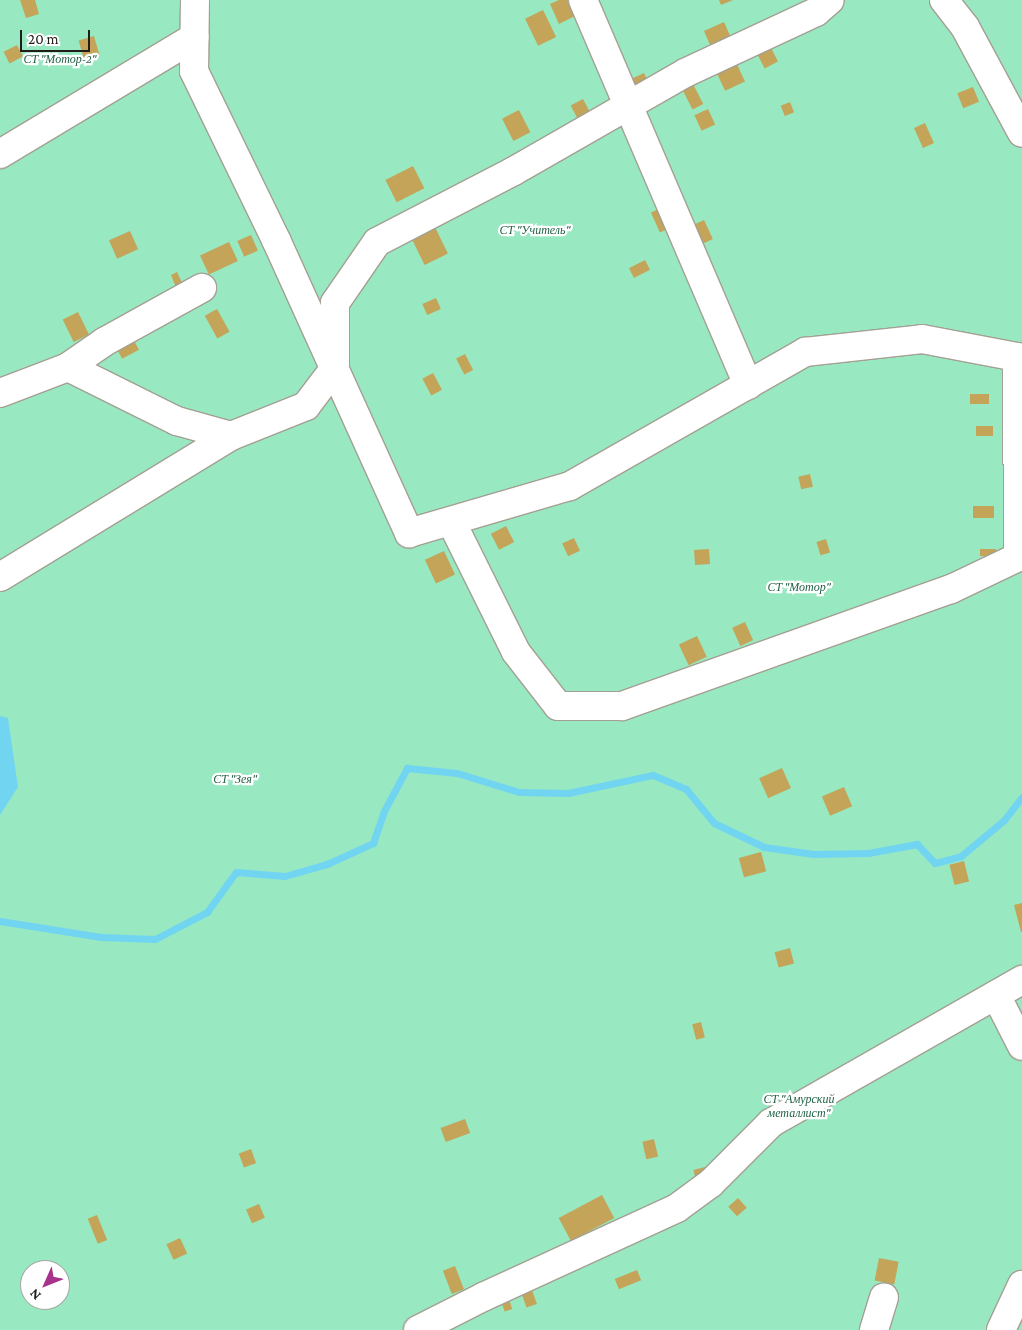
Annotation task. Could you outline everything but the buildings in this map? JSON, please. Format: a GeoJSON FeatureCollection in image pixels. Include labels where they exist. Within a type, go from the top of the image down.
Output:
{"type":"FeatureCollection","features":[{"type":"Feature","properties":{"kind":"street"},"geometry":{"type":"LineString","coordinates":[[195,0],[194,72],[335,368],[410,533],[570,486],[805,352],[922,338],[1019,357],[1018,557],[951,589],[622,706],[558,706],[516,652],[451,521]]}},
{"type":"Feature","properties":{"kind":"street"},"geometry":{"type":"LineString","coordinates":[[583,0],[748,385]]}},
{"type":"Feature","properties":{"kind":"street"},"geometry":{"type":"LineString","coordinates":[[0,577],[231,436],[306,406],[335,368],[335,303],[377,242],[514,171],[685,73],[816,12],[830,0]]}},
{"type":"Feature","properties":{"kind":"street"},"geometry":{"type":"LineString","coordinates":[[944,0],[965,28],[1022,133]]}},
{"type":"Feature","properties":{"kind":"street"},"geometry":{"type":"LineString","coordinates":[[0,154],[194,37]]}},
{"type":"Feature","properties":{"kind":"street"},"geometry":{"type":"LineString","coordinates":[[0,393],[68,367],[104,342],[202,288]]}},
{"type":"Feature","properties":{"kind":"street"},"geometry":{"type":"LineString","coordinates":[[68,367],[177,421],[231,436]]}},
{"type":"Feature","properties":{"kind":"street"},"geometry":{"type":"LineString","coordinates":[[418,1330],[677,1208],[711,1183],[771,1123],[1022,980]]}},
{"type":"Feature","properties":{"kind":"street"},"geometry":{"type":"LineString","coordinates":[[996,995],[1022,1046]]}},
{"type":"Feature","properties":{"kind":"street"},"geometry":{"type":"LineString","coordinates":[[1001,1330],[1022,1285]]}},
{"type":"Feature","properties":{"kind":"street"},"geometry":{"type":"LineString","coordinates":[[874,1330],[884,1298]]}},
{"type":"Feature","properties":{"kind":"green space"},"geometry":{"type":"Polygon","coordinates":[[[0,0],[1022,0],[1022,1330],[0,1330],[0,0]]]}},
{"type":"Feature","properties":{"kind":"water"},"geometry":{"type":"Polygon","coordinates":[[[0,716],[8,718],[18,787],[0,815],[0,716]]]}},
{"type":"Feature","properties":{"kind":"waterway"},"geometry":{"type":"LineString","coordinates":[[0,921],[101,937],[155,939],[207,912],[236,872],[285,876],[327,864],[373,843],[384,811],[407,768],[457,773],[519,792],[568,793],[653,775],[686,789],[714,823],[764,847],[814,854],[868,853],[917,844],[935,863],[961,856],[1004,820],[1022,797]]}},
{"type":"Feature","properties":{"kind":"park label","name":"СТ \"Мотор-2\""},"geometry":{"type":"Point","coordinates":[60,60]}},
{"type":"Feature","properties":{"kind":"park label","name":"СТ \"Учитель\""},"geometry":{"type":"Point","coordinates":[535,231]}},
{"type":"Feature","properties":{"kind":"park label","name":"СТ \"Мотор\""},"geometry":{"type":"Point","coordinates":[799,588]}},
{"type":"Feature","properties":{"kind":"park label","name":"СТ \"Зея\""},"geometry":{"type":"Point","coordinates":[235,780]}},
{"type":"Feature","properties":{"kind":"park label","name":"СТ \"Амурский металлист\""},"geometry":{"type":"Point","coordinates":[799,1107]}}]}
